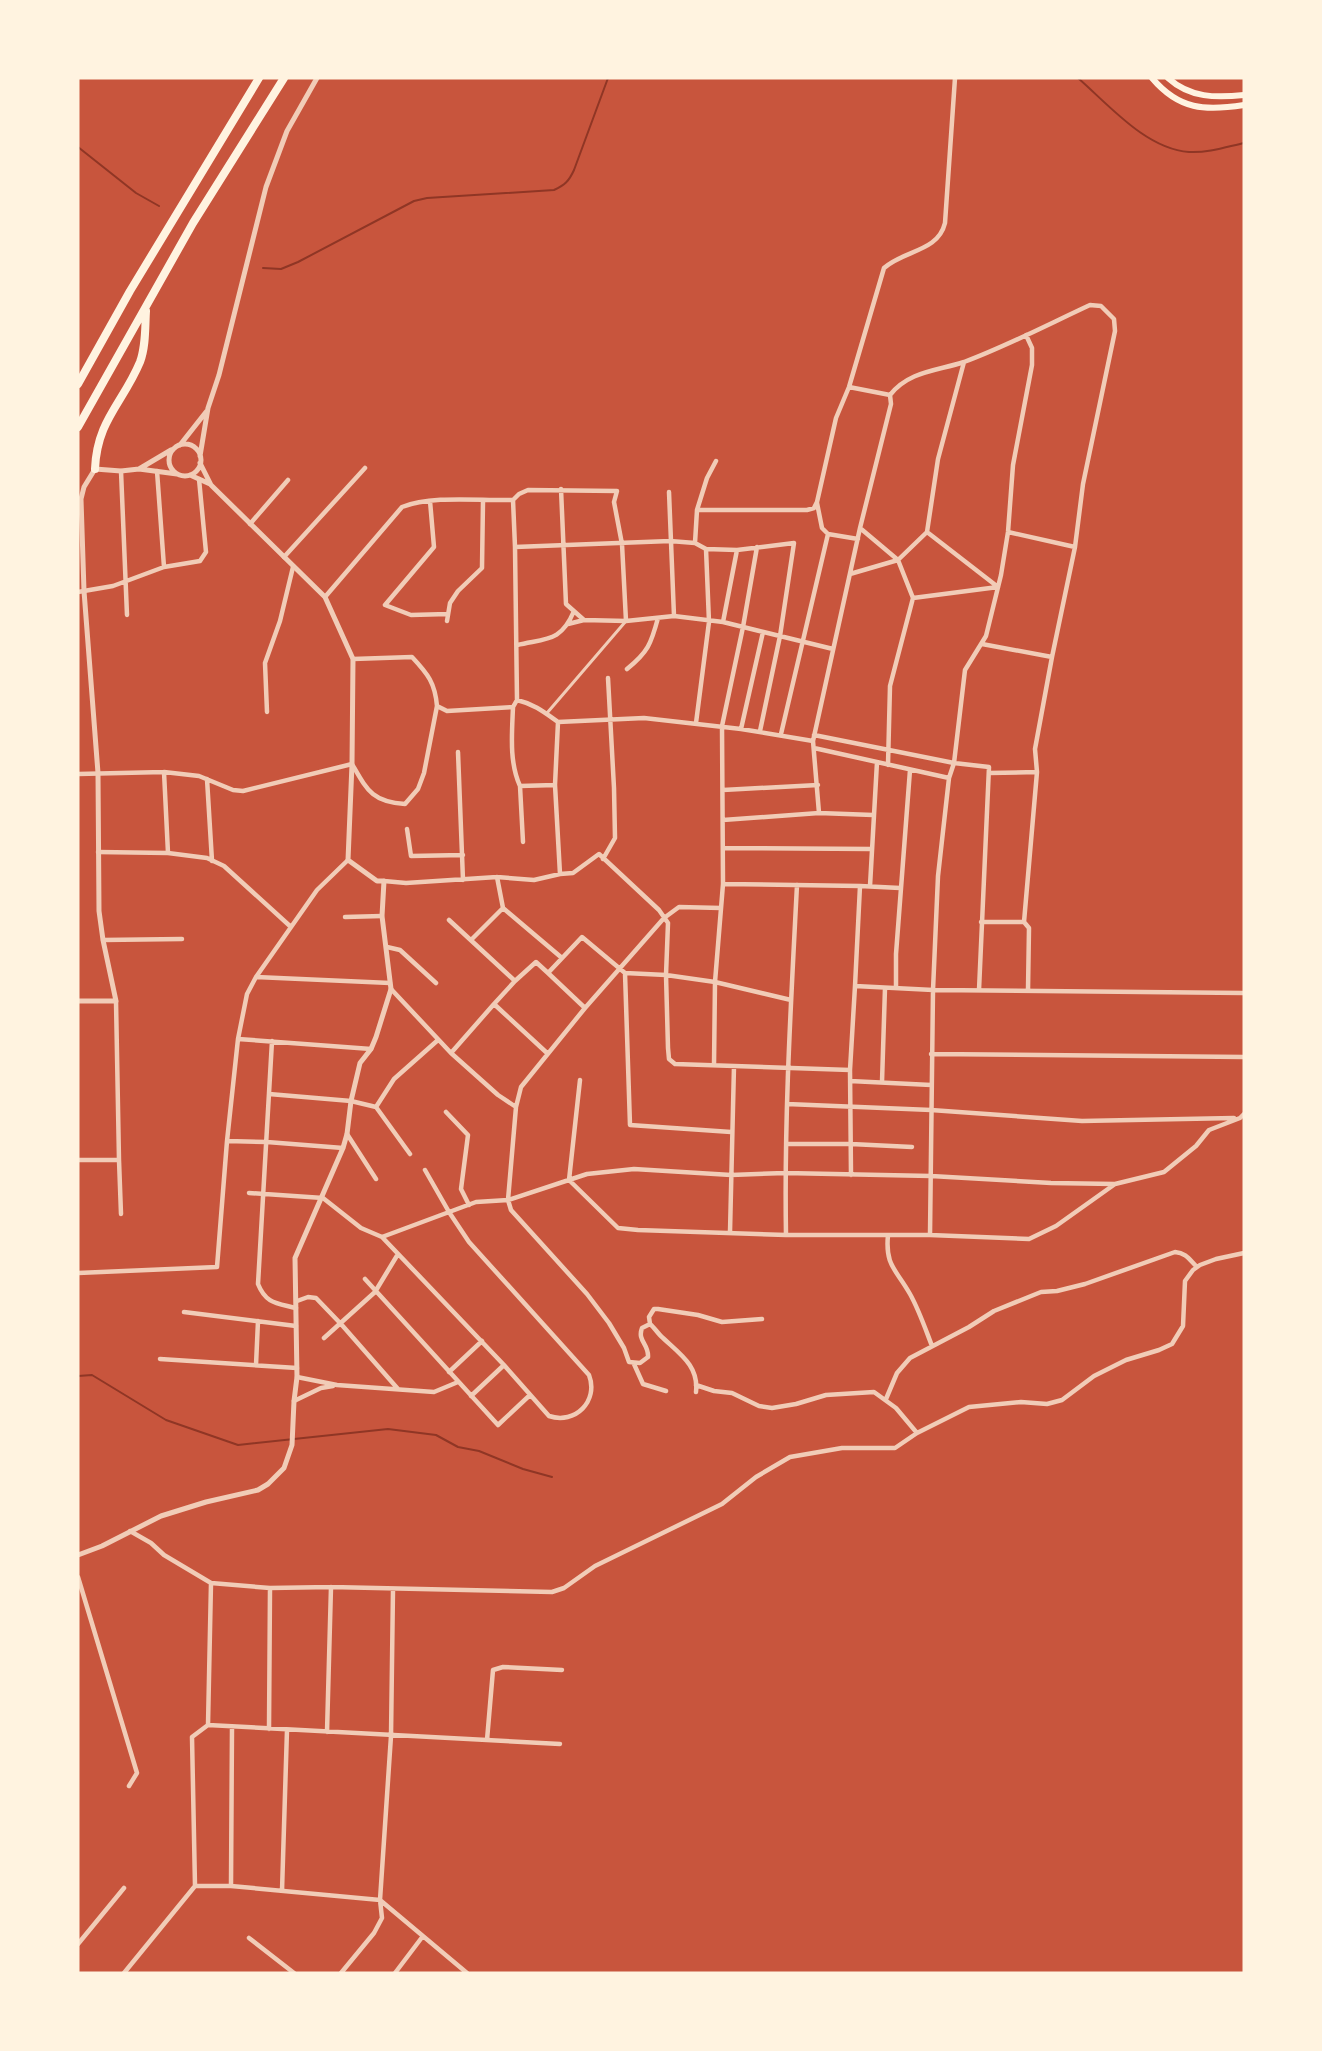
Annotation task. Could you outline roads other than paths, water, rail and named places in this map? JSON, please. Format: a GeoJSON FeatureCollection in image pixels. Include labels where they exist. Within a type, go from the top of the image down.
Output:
{"type":"FeatureCollection","features":[{"type":"Feature","properties":{"kind":"highway"},"geometry":{"type":"LineString","coordinates":[[78,427],[193,223],[284,78]]}},
{"type":"Feature","properties":{"kind":"highway"},"geometry":{"type":"LineString","coordinates":[[78,384],[130,291],[258,79]]}},
{"type":"Feature","properties":{"kind":"highway"},"geometry":{"type":"LineString","coordinates":[[95,469],[100,434],[140,362],[144,348],[146,307]]}},
{"type":"Feature","properties":{"kind":"main road"},"geometry":{"type":"LineString","coordinates":[[1152,78],[1171,95],[1189,105],[1212,109],[1244,105]]}},
{"type":"Feature","properties":{"kind":"main road"},"geometry":{"type":"LineString","coordinates":[[1168,78],[1184,90],[1200,95],[1217,97],[1244,94]]}},
{"type":"Feature","properties":{"kind":"street"},"geometry":{"type":"LineString","coordinates":[[190,475],[195,472],[200,460],[208,408],[219,375],[266,187],[286,131],[317,78]]}},
{"type":"Feature","properties":{"kind":"street"},"geometry":{"type":"LineString","coordinates":[[697,510],[807,510],[814,508],[836,418],[849,387],[884,268],[890,262],[933,243],[943,233],[955,78]]}},
{"type":"Feature","properties":{"kind":"street"},"geometry":{"type":"LineString","coordinates":[[819,813],[814,735],[860,528],[891,404],[890,395],[898,384],[911,377],[964,362],[1090,305],[1101,306],[1114,319],[1115,331],[1083,484],[1075,547],[1035,749],[1037,772],[1024,922],[1029,928],[1028,990]]}},
{"type":"Feature","properties":{"kind":"street"},"geometry":{"type":"LineString","coordinates":[[930,1235],[931,1054],[938,876],[949,778],[965,670],[986,636],[1008,532],[1013,465],[1032,364],[1032,348],[1026,335]]}},
{"type":"Feature","properties":{"kind":"street"},"geometry":{"type":"LineString","coordinates":[[850,574],[898,560],[927,532],[938,459],[964,362]]}},
{"type":"Feature","properties":{"kind":"street"},"geometry":{"type":"LineString","coordinates":[[849,387],[890,395]]}},
{"type":"Feature","properties":{"kind":"street"},"geometry":{"type":"LineString","coordinates":[[177,474],[170,465],[171,453],[193,431],[208,408]]}},
{"type":"Feature","properties":{"kind":"street"},"geometry":{"type":"LineString","coordinates":[[139,469],[177,447],[190,445],[195,448],[211,485]]}},
{"type":"Feature","properties":{"kind":"street"},"geometry":{"type":"LineString","coordinates":[[695,543],[697,510],[707,478],[716,461]]}},
{"type":"Feature","properties":{"kind":"street"},"geometry":{"type":"LineString","coordinates":[[284,557],[365,468]]}},
{"type":"Feature","properties":{"kind":"street"},"geometry":{"type":"LineString","coordinates":[[78,1273],[218,1267],[227,1141],[238,1039],[247,994],[256,977],[317,890],[348,860],[352,764],[353,659],[325,597],[211,485],[190,475],[139,469],[121,471],[95,469],[84,487],[81,499],[81,591],[98,773],[99,911],[116,1001],[121,1214]]}},
{"type":"Feature","properties":{"kind":"street"},"geometry":{"type":"LineString","coordinates":[[121,471],[127,615]]}},
{"type":"Feature","properties":{"kind":"street"},"geometry":{"type":"LineString","coordinates":[[158,471],[164,567]]}},
{"type":"Feature","properties":{"kind":"street"},"geometry":{"type":"LineString","coordinates":[[81,591],[113,586],[164,567],[197,562],[205,555],[199,479]]}},
{"type":"Feature","properties":{"kind":"street"},"geometry":{"type":"LineString","coordinates":[[250,524],[288,480]]}},
{"type":"Feature","properties":{"kind":"street"},"geometry":{"type":"LineString","coordinates":[[561,489],[566,604],[584,620]]}},
{"type":"Feature","properties":{"kind":"street"},"geometry":{"type":"LineString","coordinates":[[325,597],[402,507],[430,501],[513,500],[528,490],[617,491],[614,502],[622,544],[626,621],[547,714]]}},
{"type":"Feature","properties":{"kind":"street"},"geometry":{"type":"LineString","coordinates":[[669,492],[674,616]]}},
{"type":"Feature","properties":{"kind":"street"},"geometry":{"type":"LineString","coordinates":[[513,500],[517,699],[513,707],[512,736],[514,775],[520,786],[522,842]]}},
{"type":"Feature","properties":{"kind":"street"},"geometry":{"type":"LineString","coordinates":[[430,501],[434,547],[385,605],[411,615],[448,614]]}},
{"type":"Feature","properties":{"kind":"street"},"geometry":{"type":"LineString","coordinates":[[447,621],[450,603],[482,568],[483,501]]}},
{"type":"Feature","properties":{"kind":"street"},"geometry":{"type":"LineString","coordinates":[[817,502],[822,528],[828,534],[858,539]]}},
{"type":"Feature","properties":{"kind":"street"},"geometry":{"type":"LineString","coordinates":[[860,528],[898,560],[913,598],[890,686],[888,765]]}},
{"type":"Feature","properties":{"kind":"street"},"geometry":{"type":"LineString","coordinates":[[927,532],[998,587]]}},
{"type":"Feature","properties":{"kind":"street"},"geometry":{"type":"LineString","coordinates":[[1008,532],[1075,547]]}},
{"type":"Feature","properties":{"kind":"street"},"geometry":{"type":"LineString","coordinates":[[781,734],[828,534]]}},
{"type":"Feature","properties":{"kind":"street"},"geometry":{"type":"LineString","coordinates":[[515,546],[670,541],[695,543],[706,549],[737,550],[794,543],[780,636],[760,731]]}},
{"type":"Feature","properties":{"kind":"street"},"geometry":{"type":"LineString","coordinates":[[714,1065],[715,982],[723,884],[722,726],[757,547]]}},
{"type":"Feature","properties":{"kind":"street"},"geometry":{"type":"LineString","coordinates":[[696,723],[709,622],[706,549]]}},
{"type":"Feature","properties":{"kind":"street"},"geometry":{"type":"LineString","coordinates":[[723,622],[737,550]]}},
{"type":"Feature","properties":{"kind":"street"},"geometry":{"type":"LineString","coordinates":[[267,712],[265,663],[280,621],[293,567]]}},
{"type":"Feature","properties":{"kind":"street"},"geometry":{"type":"LineString","coordinates":[[913,598],[998,587]]}},
{"type":"Feature","properties":{"kind":"street"},"geometry":{"type":"LineString","coordinates":[[517,645],[560,634],[574,611]]}},
{"type":"Feature","properties":{"kind":"street"},"geometry":{"type":"LineString","coordinates":[[568,624],[584,620],[626,621],[674,616],[723,622],[833,649]]}},
{"type":"Feature","properties":{"kind":"street"},"geometry":{"type":"LineString","coordinates":[[627,669],[651,645],[658,618]]}},
{"type":"Feature","properties":{"kind":"street"},"geometry":{"type":"LineString","coordinates":[[741,729],[763,632]]}},
{"type":"Feature","properties":{"kind":"street"},"geometry":{"type":"LineString","coordinates":[[982,644],[1052,657]]}},
{"type":"Feature","properties":{"kind":"street"},"geometry":{"type":"LineString","coordinates":[[352,764],[366,788],[374,796],[390,803],[405,804],[418,789],[424,773],[437,706],[436,688],[425,670],[412,657],[353,659]]}},
{"type":"Feature","properties":{"kind":"street"},"geometry":{"type":"LineString","coordinates":[[603,859],[615,838],[608,678]]}},
{"type":"Feature","properties":{"kind":"street"},"geometry":{"type":"LineString","coordinates":[[517,699],[531,703],[558,722],[644,718],[760,731],[813,741]]}},
{"type":"Feature","properties":{"kind":"street"},"geometry":{"type":"LineString","coordinates":[[437,706],[447,711],[513,707]]}},
{"type":"Feature","properties":{"kind":"street"},"geometry":{"type":"LineString","coordinates":[[558,722],[555,785],[560,874]]}},
{"type":"Feature","properties":{"kind":"street"},"geometry":{"type":"LineString","coordinates":[[814,735],[989,767],[979,990]]}},
{"type":"Feature","properties":{"kind":"street"},"geometry":{"type":"LineString","coordinates":[[814,748],[949,778]]}},
{"type":"Feature","properties":{"kind":"street"},"geometry":{"type":"LineString","coordinates":[[458,752],[463,880]]}},
{"type":"Feature","properties":{"kind":"street"},"geometry":{"type":"LineString","coordinates":[[870,886],[877,762]]}},
{"type":"Feature","properties":{"kind":"street"},"geometry":{"type":"LineString","coordinates":[[78,774],[164,772],[199,776],[233,790],[243,791],[352,764]]}},
{"type":"Feature","properties":{"kind":"street"},"geometry":{"type":"LineString","coordinates":[[896,988],[900,888],[910,770]]}},
{"type":"Feature","properties":{"kind":"street"},"geometry":{"type":"LineString","coordinates":[[164,772],[168,853]]}},
{"type":"Feature","properties":{"kind":"street"},"geometry":{"type":"LineString","coordinates":[[989,773],[1037,772]]}},
{"type":"Feature","properties":{"kind":"street"},"geometry":{"type":"LineString","coordinates":[[207,779],[212,861]]}},
{"type":"Feature","properties":{"kind":"street"},"geometry":{"type":"LineString","coordinates":[[520,786],[555,785]]}},
{"type":"Feature","properties":{"kind":"street"},"geometry":{"type":"LineString","coordinates":[[723,790],[818,785]]}},
{"type":"Feature","properties":{"kind":"street"},"geometry":{"type":"LineString","coordinates":[[723,820],[819,813],[873,815]]}},
{"type":"Feature","properties":{"kind":"street"},"geometry":{"type":"LineString","coordinates":[[407,829],[411,856],[463,855]]}},
{"type":"Feature","properties":{"kind":"street"},"geometry":{"type":"LineString","coordinates":[[723,848],[871,849]]}},
{"type":"Feature","properties":{"kind":"street"},"geometry":{"type":"LineString","coordinates":[[98,852],[168,853],[207,858],[224,866],[291,927]]}},
{"type":"Feature","properties":{"kind":"street"},"geometry":{"type":"LineString","coordinates":[[348,860],[377,881],[406,883],[497,877],[534,880],[573,873],[599,855],[668,923],[666,975],[669,1059],[675,1064],[850,1070]]}},
{"type":"Feature","properties":{"kind":"street"},"geometry":{"type":"LineString","coordinates":[[497,877],[503,908],[562,958]]}},
{"type":"Feature","properties":{"kind":"street"},"geometry":{"type":"LineString","coordinates":[[78,1556],[161,1516],[206,1502],[258,1490],[268,1484],[284,1468],[292,1445],[297,1377],[295,1258],[343,1148],[360,1063],[371,1049],[390,986],[382,916],[384,882]]}},
{"type":"Feature","properties":{"kind":"street"},"geometry":{"type":"LineString","coordinates":[[723,884],[900,888]]}},
{"type":"Feature","properties":{"kind":"street"},"geometry":{"type":"LineString","coordinates":[[786,1235],[788,1067],[797,885]]}},
{"type":"Feature","properties":{"kind":"street"},"geometry":{"type":"LineString","coordinates":[[850,1175],[850,1070],[860,886]]}},
{"type":"Feature","properties":{"kind":"street"},"geometry":{"type":"LineString","coordinates":[[650,1324],[642,1328],[640,1335],[647,1348],[648,1357],[640,1363],[629,1362],[624,1348],[609,1323],[587,1293],[511,1210],[508,1200],[516,1107],[521,1087],[585,1008],[664,918],[679,907],[721,908]]}},
{"type":"Feature","properties":{"kind":"street"},"geometry":{"type":"LineString","coordinates":[[471,940],[503,908]]}},
{"type":"Feature","properties":{"kind":"street"},"geometry":{"type":"LineString","coordinates":[[345,917],[382,916]]}},
{"type":"Feature","properties":{"kind":"street"},"geometry":{"type":"LineString","coordinates":[[449,920],[515,981]]}},
{"type":"Feature","properties":{"kind":"street"},"geometry":{"type":"LineString","coordinates":[[981,922],[1024,922]]}},
{"type":"Feature","properties":{"kind":"street"},"geometry":{"type":"LineString","coordinates":[[548,973],[582,937],[625,973],[666,975],[715,982],[791,1000]]}},
{"type":"Feature","properties":{"kind":"street"},"geometry":{"type":"LineString","coordinates":[[103,940],[182,939]]}},
{"type":"Feature","properties":{"kind":"street"},"geometry":{"type":"LineString","coordinates":[[387,946],[400,950],[436,983]]}},
{"type":"Feature","properties":{"kind":"street"},"geometry":{"type":"LineString","coordinates":[[451,1053],[515,981],[536,962],[585,1008]]}},
{"type":"Feature","properties":{"kind":"street"},"geometry":{"type":"LineString","coordinates":[[625,973],[630,1125],[731,1132]]}},
{"type":"Feature","properties":{"kind":"street"},"geometry":{"type":"LineString","coordinates":[[256,977],[390,986],[451,1053],[498,1095],[516,1107]]}},
{"type":"Feature","properties":{"kind":"street"},"geometry":{"type":"LineString","coordinates":[[855,986],[933,990],[1244,993]]}},
{"type":"Feature","properties":{"kind":"street"},"geometry":{"type":"LineString","coordinates":[[882,1082],[885,988]]}},
{"type":"Feature","properties":{"kind":"street"},"geometry":{"type":"LineString","coordinates":[[78,1001],[116,1001]]}},
{"type":"Feature","properties":{"kind":"street"},"geometry":{"type":"LineString","coordinates":[[494,1004],[548,1053]]}},
{"type":"Feature","properties":{"kind":"street"},"geometry":{"type":"LineString","coordinates":[[238,1039],[371,1049]]}},
{"type":"Feature","properties":{"kind":"street"},"geometry":{"type":"LineString","coordinates":[[376,1107],[394,1079],[438,1040]]}},
{"type":"Feature","properties":{"kind":"street"},"geometry":{"type":"LineString","coordinates":[[272,1041],[258,1284],[270,1301],[296,1308]]}},
{"type":"Feature","properties":{"kind":"street"},"geometry":{"type":"LineString","coordinates":[[931,1054],[1244,1058]]}},
{"type":"Feature","properties":{"kind":"street"},"geometry":{"type":"LineString","coordinates":[[730,1232],[734,1066]]}},
{"type":"Feature","properties":{"kind":"street"},"geometry":{"type":"LineString","coordinates":[[569,1179],[580,1080]]}},
{"type":"Feature","properties":{"kind":"street"},"geometry":{"type":"LineString","coordinates":[[850,1081],[931,1085]]}},
{"type":"Feature","properties":{"kind":"street"},"geometry":{"type":"LineString","coordinates":[[269,1094],[351,1101],[376,1107],[410,1154]]}},
{"type":"Feature","properties":{"kind":"street"},"geometry":{"type":"LineString","coordinates":[[787,1104],[931,1110],[1082,1121],[1242,1116]]}},
{"type":"Feature","properties":{"kind":"street"},"geometry":{"type":"LineString","coordinates":[[446,1112],[468,1135],[461,1189],[469,1205]]}},
{"type":"Feature","properties":{"kind":"street"},"geometry":{"type":"LineString","coordinates":[[382,1237],[476,1202],[508,1200],[587,1174],[634,1169],[731,1175],[785,1173],[931,1176],[1115,1184],[1164,1172],[1196,1146],[1209,1130],[1242,1116]]}},
{"type":"Feature","properties":{"kind":"street"},"geometry":{"type":"LineString","coordinates":[[347,1134],[376,1179]]}},
{"type":"Feature","properties":{"kind":"street"},"geometry":{"type":"LineString","coordinates":[[227,1141],[343,1148]]}},
{"type":"Feature","properties":{"kind":"street"},"geometry":{"type":"LineString","coordinates":[[787,1144],[912,1147]]}},
{"type":"Feature","properties":{"kind":"street"},"geometry":{"type":"LineString","coordinates":[[78,1160],[119,1160]]}},
{"type":"Feature","properties":{"kind":"street"},"geometry":{"type":"LineString","coordinates":[[249,1193],[323,1198],[361,1228],[382,1237],[482,1341],[549,1416],[558,1419],[568,1418],[589,1400],[592,1392],[589,1375],[475,1250],[449,1212],[425,1170]]}},
{"type":"Feature","properties":{"kind":"street"},"geometry":{"type":"LineString","coordinates":[[569,1179],[618,1228],[786,1235],[930,1235],[1029,1239],[1056,1226],[1115,1184]]}},
{"type":"Feature","properties":{"kind":"street"},"geometry":{"type":"LineString","coordinates":[[888,1235],[886,1248],[889,1260],[909,1293],[932,1346]]}},
{"type":"Feature","properties":{"kind":"street"},"geometry":{"type":"LineString","coordinates":[[886,1399],[905,1361],[994,1311],[1041,1292],[1085,1284],[1168,1254],[1182,1253],[1197,1267]]}},
{"type":"Feature","properties":{"kind":"street"},"geometry":{"type":"LineString","coordinates":[[130,1531],[151,1543],[164,1555],[211,1583],[270,1588],[331,1587],[552,1592],[564,1588],[595,1566],[722,1504],[756,1477],[790,1457],[842,1448],[896,1448],[917,1433],[969,1407],[1021,1402],[1047,1404],[1062,1400],[1094,1376],[1140,1355],[1166,1348],[1177,1338],[1183,1326],[1185,1281],[1197,1267],[1216,1259],[1244,1253]]}},
{"type":"Feature","properties":{"kind":"street"},"geometry":{"type":"LineString","coordinates":[[324,1338],[375,1292],[398,1254]]}},
{"type":"Feature","properties":{"kind":"street"},"geometry":{"type":"LineString","coordinates":[[364,1279],[498,1425],[530,1395]]}},
{"type":"Feature","properties":{"kind":"street"},"geometry":{"type":"LineString","coordinates":[[297,1301],[316,1298],[398,1389]]}},
{"type":"Feature","properties":{"kind":"street"},"geometry":{"type":"LineString","coordinates":[[696,1392],[695,1374],[689,1363],[650,1324],[650,1314],[654,1309],[698,1315],[722,1322],[762,1319]]}},
{"type":"Feature","properties":{"kind":"street"},"geometry":{"type":"LineString","coordinates":[[184,1312],[296,1326]]}},
{"type":"Feature","properties":{"kind":"street"},"geometry":{"type":"LineString","coordinates":[[256,1365],[258,1321]]}},
{"type":"Feature","properties":{"kind":"street"},"geometry":{"type":"LineString","coordinates":[[448,1372],[482,1341]]}},
{"type":"Feature","properties":{"kind":"street"},"geometry":{"type":"LineString","coordinates":[[160,1359],[297,1368]]}},
{"type":"Feature","properties":{"kind":"street"},"geometry":{"type":"LineString","coordinates":[[634,1364],[643,1384],[666,1391]]}},
{"type":"Feature","properties":{"kind":"street"},"geometry":{"type":"LineString","coordinates":[[471,1396],[504,1365]]}},
{"type":"Feature","properties":{"kind":"street"},"geometry":{"type":"LineString","coordinates":[[297,1377],[337,1385],[434,1392],[458,1382]]}},
{"type":"Feature","properties":{"kind":"street"},"geometry":{"type":"LineString","coordinates":[[696,1384],[714,1391],[732,1394],[759,1406],[772,1408],[803,1403],[825,1395],[874,1392],[902,1413],[917,1433]]}},
{"type":"Feature","properties":{"kind":"street"},"geometry":{"type":"LineString","coordinates":[[294,1401],[321,1388],[337,1385]]}},
{"type":"Feature","properties":{"kind":"street"},"geometry":{"type":"LineString","coordinates":[[78,1577],[137,1773],[129,1786]]}},
{"type":"Feature","properties":{"kind":"street"},"geometry":{"type":"LineString","coordinates":[[208,1725],[211,1583]]}},
{"type":"Feature","properties":{"kind":"street"},"geometry":{"type":"LineString","coordinates":[[327,1732],[331,1587]]}},
{"type":"Feature","properties":{"kind":"street"},"geometry":{"type":"LineString","coordinates":[[269,1729],[270,1588]]}},
{"type":"Feature","properties":{"kind":"street"},"geometry":{"type":"LineString","coordinates":[[342,1973],[375,1933],[382,1918],[380,1900],[391,1736],[393,1589]]}},
{"type":"Feature","properties":{"kind":"street"},"geometry":{"type":"LineString","coordinates":[[487,1740],[493,1670],[503,1667],[562,1670]]}},
{"type":"Feature","properties":{"kind":"street"},"geometry":{"type":"LineString","coordinates":[[124,1973],[195,1886],[192,1737],[208,1725],[560,1744]]}},
{"type":"Feature","properties":{"kind":"street"},"geometry":{"type":"LineString","coordinates":[[231,1886],[232,1727]]}},
{"type":"Feature","properties":{"kind":"street"},"geometry":{"type":"LineString","coordinates":[[282,1890],[287,1730]]}},
{"type":"Feature","properties":{"kind":"street"},"geometry":{"type":"LineString","coordinates":[[195,1886],[231,1886],[380,1900],[467,1973]]}},
{"type":"Feature","properties":{"kind":"street"},"geometry":{"type":"LineString","coordinates":[[78,1944],[124,1888]]}},
{"type":"Feature","properties":{"kind":"street"},"geometry":{"type":"LineString","coordinates":[[395,1973],[423,1936]]}},
{"type":"Feature","properties":{"kind":"street"},"geometry":{"type":"LineString","coordinates":[[249,1938],[294,1973]]}},
{"type":"Feature","properties":{"kind":"waterway"},"geometry":{"type":"LineString","coordinates":[[263,268],[281,269],[298,262],[414,201],[427,198],[558,188],[566,182],[574,170],[608,78]]}},
{"type":"Feature","properties":{"kind":"waterway"},"geometry":{"type":"LineString","coordinates":[[1078,78],[1129,124],[1158,143],[1173,149],[1203,152],[1244,143]]}},
{"type":"Feature","properties":{"kind":"waterway"},"geometry":{"type":"LineString","coordinates":[[78,147],[136,193],[159,206]]}},
{"type":"Feature","properties":{"kind":"waterway"},"geometry":{"type":"LineString","coordinates":[[78,1376],[92,1375],[166,1420],[238,1445],[388,1429],[436,1435],[458,1447],[479,1451],[523,1469],[552,1477]]}}]}
